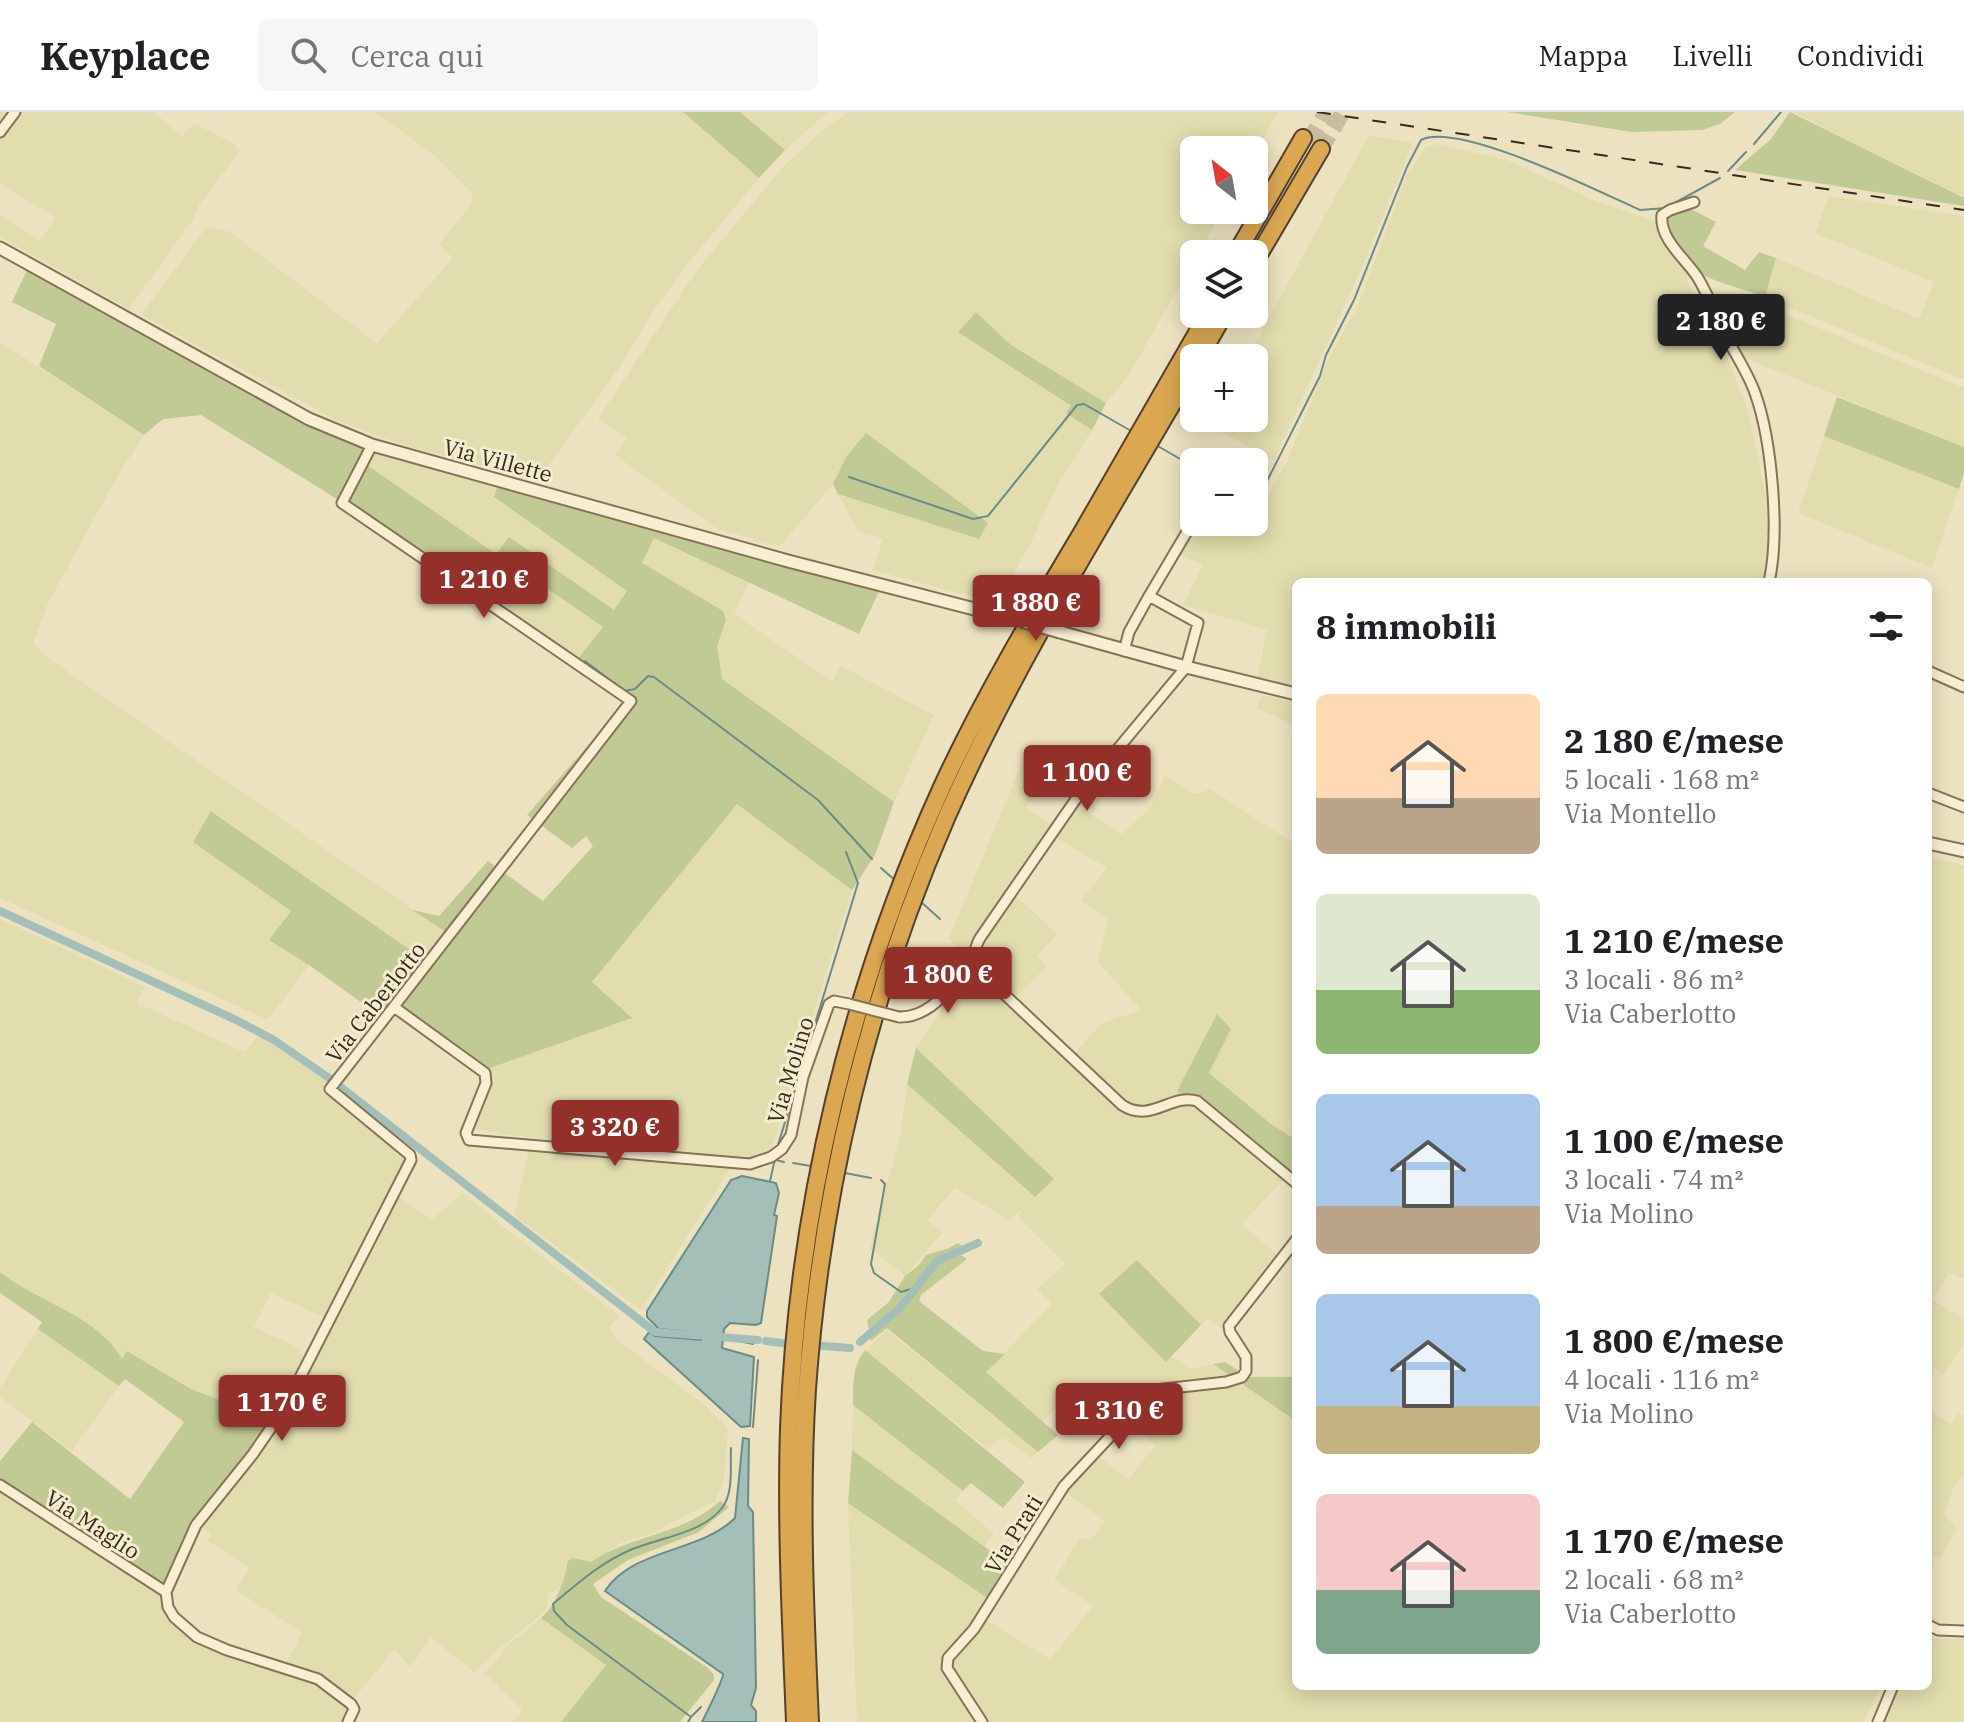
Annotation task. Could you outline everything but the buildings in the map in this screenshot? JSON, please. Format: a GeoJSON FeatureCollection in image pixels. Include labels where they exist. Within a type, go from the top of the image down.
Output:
{"type":"FeatureCollection","features":[{"type":"Feature","properties":{"kind":"highway"},"geometry":{"type":"LineString","coordinates":[[1245,240],[1311,143]]}},
{"type":"Feature","properties":{"kind":"highway"},"geometry":{"type":"LineString","coordinates":[[1252,240],[1311,143]]}},
{"type":"Feature","properties":{"kind":"highway"},"geometry":{"type":"LineString","coordinates":[[1265,240],[1311,143]]}},
{"type":"Feature","properties":{"kind":"highway"},"geometry":{"type":"LineString","coordinates":[[1162,393],[1194,328]]}},
{"type":"Feature","properties":{"kind":"highway"},"geometry":{"type":"LineString","coordinates":[[795,1722],[788,1493],[793,1364],[811,1215],[845,1059],[862,999],[898,894],[952,766],[1011,653],[1200,328]]}},
{"type":"Feature","properties":{"kind":"highway"},"geometry":{"type":"LineString","coordinates":[[810,1722],[804,1517],[810,1357],[819,1268],[833,1186],[864,1053],[918,887],[980,745],[1051,614],[1180,390]]}},
{"type":"Feature","properties":{"kind":"street"},"geometry":{"type":"LineString","coordinates":[[0,132],[15,112]]}},
{"type":"Feature","properties":{"kind":"street"},"geometry":{"type":"LineString","coordinates":[[1694,202],[1670,210],[1662,215],[1661,222],[1668,238],[1697,277],[1755,393],[1766,436],[1772,491],[1769,578]]}},
{"type":"Feature","properties":{"kind":"street","name":"Via Villette"},"geometry":{"type":"LineString","coordinates":[[0,248],[309,419],[372,445],[788,561],[1292,693]]}},
{"type":"Feature","properties":{"kind":"street","name":"Via Caberlotto"},"geometry":{"type":"LineString","coordinates":[[166,1592],[196,1525],[253,1454],[284,1409],[411,1160],[400,1145],[330,1088],[631,701],[342,503],[372,445]]}},
{"type":"Feature","properties":{"kind":"street"},"geometry":{"type":"LineString","coordinates":[[1124,651],[1129,632],[1185,536]]}},
{"type":"Feature","properties":{"kind":"street"},"geometry":{"type":"LineString","coordinates":[[1149,596],[1198,623],[1186,667],[1076,799],[980,938],[973,952],[975,963],[987,978],[1129,1110],[1144,1112],[1185,1100],[1197,1101],[1292,1180]]}},
{"type":"Feature","properties":{"kind":"street"},"geometry":{"type":"LineString","coordinates":[[1932,673],[1964,687]]}},
{"type":"Feature","properties":{"kind":"street"},"geometry":{"type":"LineString","coordinates":[[1932,795],[1964,807]]}},
{"type":"Feature","properties":{"kind":"street"},"geometry":{"type":"LineString","coordinates":[[1932,844],[1964,851]]}},
{"type":"Feature","properties":{"kind":"street","name":"Via Molino"},"geometry":{"type":"LineString","coordinates":[[394,1007],[485,1073],[486,1083],[466,1133],[469,1140],[750,1164],[771,1157],[782,1149],[791,1135],[803,1077],[829,1004],[834,1001],[899,1017],[919,1014],[934,1004],[975,963]]}},
{"type":"Feature","properties":{"kind":"street","name":"Via Prati"},"geometry":{"type":"LineString","coordinates":[[982,1722],[947,1668],[948,1658],[974,1629],[1064,1486],[1145,1399],[1163,1389],[1226,1382],[1242,1377],[1246,1371],[1246,1357],[1229,1326],[1292,1245]]}},
{"type":"Feature","properties":{"kind":"street","name":"Via Maglio"},"geometry":{"type":"LineString","coordinates":[[0,1485],[166,1592]]}},
{"type":"Feature","properties":{"kind":"street"},"geometry":{"type":"LineString","coordinates":[[166,1592],[168,1607],[189,1632],[227,1650],[318,1679],[351,1704],[353,1715],[348,1722]]}},
{"type":"Feature","properties":{"kind":"street"},"geometry":{"type":"LineString","coordinates":[[1932,1630],[1964,1631]]}},
{"type":"Feature","properties":{"kind":"street"},"geometry":{"type":"LineString","coordinates":[[1878,1722],[1891,1690]]}},
{"type":"Feature","properties":{"kind":"shaded area"},"geometry":{"type":"Polygon","coordinates":[[[0,112],[154,112],[182,137],[194,123],[233,143],[240,151],[199,205],[194,218],[129,309],[0,237],[0,216],[40,240],[56,218],[0,184],[0,112]]]}},
{"type":"Feature","properties":{"kind":"shaded area"},"geometry":{"type":"Polygon","coordinates":[[[375,112],[683,112],[759,178],[686,266],[652,313],[619,368],[538,480],[403,445],[336,420],[141,315],[207,226],[230,232],[377,343],[453,258],[439,245],[471,205],[473,194],[434,155],[375,112]]]}},
{"type":"Feature","properties":{"kind":"shaded area"},"geometry":{"type":"Polygon","coordinates":[[[740,112],[828,112],[785,150],[740,112]]]}},
{"type":"Feature","properties":{"kind":"shaded area"},"geometry":{"type":"Polygon","coordinates":[[[848,112],[1278,112],[1265,136],[1180,136],[1180,224],[1215,224],[1206,240],[1180,240],[1180,285],[1129,375],[1106,403],[1011,345],[976,312],[959,332],[1071,407],[1067,413],[1092,430],[1055,490],[1030,545],[997,603],[872,570],[883,539],[858,531],[838,494],[979,539],[867,434],[846,457],[833,484],[780,546],[717,529],[615,455],[627,438],[598,419],[695,273],[782,168],[818,134],[848,112]]]}},
{"type":"Feature","properties":{"kind":"shaded area"},"geometry":{"type":"Polygon","coordinates":[[[1793,112],[1964,112],[1964,198],[1793,112]]]}},
{"type":"Feature","properties":{"kind":"shaded area"},"geometry":{"type":"Polygon","coordinates":[[[1369,135],[1413,143],[1364,263],[1274,461],[1268,458],[1268,448],[1251,448],[1222,432],[1268,432],[1268,344],[1255,344],[1263,328],[1268,328],[1268,320],[1369,135]]]}},
{"type":"Feature","properties":{"kind":"shaded area"},"geometry":{"type":"Polygon","coordinates":[[[1434,144],[1505,159],[1595,201],[1655,221],[1687,272],[1687,281],[1726,353],[1748,411],[1766,497],[1770,561],[1763,578],[1292,578],[1292,689],[1257,680],[1267,630],[1183,605],[1203,565],[1175,553],[1184,536],[1268,536],[1268,494],[1286,463],[1331,353],[1357,308],[1408,173],[1425,148],[1434,144]]]}},
{"type":"Feature","properties":{"kind":"shaded area"},"geometry":{"type":"Polygon","coordinates":[[[1829,196],[1964,216],[1964,380],[1765,297],[1776,258],[1919,319],[1934,282],[1815,233],[1829,196]]]}},
{"type":"Feature","properties":{"kind":"shaded area"},"geometry":{"type":"Polygon","coordinates":[[[1759,303],[1964,388],[1964,447],[1735,354],[1759,303]]]}},
{"type":"Feature","properties":{"kind":"shaded area"},"geometry":{"type":"Polygon","coordinates":[[[0,342],[144,435],[117,477],[48,603],[33,643],[52,661],[446,932],[426,961],[212,811],[193,842],[292,911],[270,940],[309,965],[268,1020],[0,898],[0,342]]]}},
{"type":"Feature","properties":{"kind":"shaded area"},"geometry":{"type":"Polygon","coordinates":[[[1824,436],[1959,489],[1932,568],[1798,513],[1824,436]]]}},
{"type":"Feature","properties":{"kind":"shaded area"},"geometry":{"type":"Polygon","coordinates":[[[373,449],[498,485],[494,498],[628,591],[614,611],[508,538],[497,554],[603,627],[577,660],[471,587],[496,554],[364,463],[373,449]]]}},
{"type":"Feature","properties":{"kind":"shaded area"},"geometry":{"type":"Polygon","coordinates":[[[654,538],[749,582],[734,614],[832,681],[841,666],[934,715],[894,802],[722,679],[717,646],[726,620],[642,564],[654,538]]]}},
{"type":"Feature","properties":{"kind":"shaded area"},"geometry":{"type":"Polygon","coordinates":[[[1262,695],[1292,702],[1292,724],[1257,708],[1262,695]]]}},
{"type":"Feature","properties":{"kind":"shaded area"},"geometry":{"type":"Polygon","coordinates":[[[1024,758],[1049,773],[1026,808],[1052,825],[1054,831],[1074,804],[1122,834],[1150,808],[1165,776],[1195,794],[1211,789],[1292,842],[1292,1137],[1208,1073],[1231,1029],[1218,1015],[1177,1091],[1284,1179],[1242,1224],[1281,1258],[1223,1330],[1208,1318],[1201,1325],[1137,1260],[1166,1362],[1172,1356],[1190,1369],[1213,1364],[1292,1418],[1292,1690],[1879,1690],[1864,1722],[857,1722],[848,1503],[987,1598],[942,1665],[982,1618],[1050,1659],[1093,1606],[1054,1580],[1080,1538],[1092,1540],[1105,1521],[1063,1491],[1092,1452],[1129,1479],[1155,1445],[1080,1387],[1042,1422],[986,1372],[1052,1304],[1037,1289],[1065,1264],[1018,1217],[1022,1210],[1009,1220],[955,1188],[927,1220],[943,1232],[905,1276],[870,1248],[901,1132],[907,1084],[1034,1197],[1053,1179],[916,1048],[957,984],[974,970],[949,938],[1024,758]],[[1053,836],[1013,893],[1057,934],[1037,957],[1047,966],[1014,999],[1073,1055],[1102,1023],[1141,1010],[1098,962],[1108,920],[1081,900],[1107,868],[1053,836]]]}},
{"type":"Feature","properties":{"kind":"shaded area"},"geometry":{"type":"Polygon","coordinates":[[[737,803],[852,890],[772,1147],[749,1159],[532,1138],[473,1129],[482,1074],[478,1072],[631,1018],[592,982],[737,803]]]}},
{"type":"Feature","properties":{"kind":"shaded area"},"geometry":{"type":"Polygon","coordinates":[[[1932,858],[1964,865],[1964,1278],[1949,1273],[1932,1300],[1932,858]]]}},
{"type":"Feature","properties":{"kind":"shaded area"},"geometry":{"type":"Polygon","coordinates":[[[0,919],[145,987],[137,1003],[244,1052],[259,1035],[328,1083],[392,1136],[413,1158],[391,1191],[432,1220],[463,1193],[620,1316],[609,1328],[617,1340],[705,1405],[728,1428],[724,1482],[715,1501],[651,1534],[621,1543],[591,1562],[573,1558],[568,1561],[559,1590],[548,1593],[546,1611],[474,1672],[431,1637],[411,1667],[394,1650],[351,1702],[319,1682],[352,1709],[345,1722],[0,1722],[0,1490],[163,1594],[180,1628],[284,1667],[302,1633],[236,1590],[250,1568],[208,1541],[211,1534],[202,1527],[278,1433],[377,1232],[372,1228],[325,1318],[271,1293],[254,1327],[297,1347],[304,1359],[274,1418],[191,1389],[128,1351],[122,1359],[84,1322],[14,1284],[0,1272],[0,919]]]}},
{"type":"Feature","properties":{"kind":"shaded area"},"geometry":{"type":"Polygon","coordinates":[[[529,1150],[730,1168],[641,1310],[514,1215],[529,1150]]]}},
{"type":"Feature","properties":{"kind":"shaded area"},"geometry":{"type":"Polygon","coordinates":[[[1932,1300],[1964,1319],[1964,1343],[1942,1376],[1934,1367],[1932,1369],[1932,1300]]]}},
{"type":"Feature","properties":{"kind":"shaded area"},"geometry":{"type":"Polygon","coordinates":[[[38,1329],[119,1386],[72,1451],[0,1397],[0,1388],[38,1329]]]}},
{"type":"Feature","properties":{"kind":"shaded area"},"geometry":{"type":"Polygon","coordinates":[[[887,1330],[1038,1452],[1031,1458],[1002,1438],[988,1449],[865,1350],[887,1330]]]}},
{"type":"Feature","properties":{"kind":"shaded area"},"geometry":{"type":"Polygon","coordinates":[[[853,1405],[963,1491],[955,1500],[994,1534],[984,1546],[852,1450],[853,1405]]]}},
{"type":"Feature","properties":{"kind":"shaded area"},"geometry":{"type":"Polygon","coordinates":[[[1932,1412],[1951,1424],[1959,1413],[1964,1416],[1964,1474],[1954,1487],[1944,1514],[1957,1529],[1940,1558],[1932,1554],[1932,1412]]]}},
{"type":"Feature","properties":{"kind":"shaded area"},"geometry":{"type":"Polygon","coordinates":[[[541,1618],[606,1665],[561,1722],[513,1722],[522,1709],[485,1674],[508,1645],[541,1618]]]}},
{"type":"Feature","properties":{"kind":"shaded area"},"geometry":{"type":"Polygon","coordinates":[[[1932,1639],[1964,1639],[1964,1722],[1876,1722],[1893,1690],[1932,1690],[1932,1639]]]}},
{"type":"Feature","properties":{"kind":"green space"},"geometry":{"type":"Polygon","coordinates":[[[683,112],[740,112],[785,150],[759,178],[683,112]]]}},
{"type":"Feature","properties":{"kind":"green space"},"geometry":{"type":"Polygon","coordinates":[[[1507,112],[1735,112],[1720,124],[1702,130],[1632,132],[1507,112]]]}},
{"type":"Feature","properties":{"kind":"green space"},"geometry":{"type":"Polygon","coordinates":[[[1790,112],[1964,198],[1964,206],[1735,170],[1771,139],[1790,112]]]}},
{"type":"Feature","properties":{"kind":"green space"},"geometry":{"type":"Polygon","coordinates":[[[1687,207],[1716,222],[1703,246],[1745,270],[1759,252],[1776,258],[1765,297],[1705,276],[1688,262],[1676,246],[1666,221],[1667,214],[1687,207]]]}},
{"type":"Feature","properties":{"kind":"green space"},"geometry":{"type":"Polygon","coordinates":[[[28,268],[373,449],[364,463],[496,554],[509,537],[614,610],[627,591],[494,497],[498,485],[881,587],[859,634],[654,538],[642,563],[723,611],[726,620],[717,646],[722,679],[894,802],[875,855],[852,890],[737,804],[592,982],[632,1018],[487,1069],[393,999],[379,1015],[269,940],[291,911],[193,842],[211,811],[426,961],[446,932],[412,910],[439,916],[488,861],[543,901],[593,846],[586,836],[572,848],[527,815],[625,703],[577,660],[603,627],[497,554],[471,587],[201,415],[163,419],[144,435],[39,366],[56,324],[12,302],[28,268]]]}},
{"type":"Feature","properties":{"kind":"green space"},"geometry":{"type":"Polygon","coordinates":[[[976,312],[1011,345],[1106,403],[1092,430],[1066,413],[1071,406],[958,332],[976,312]]]}},
{"type":"Feature","properties":{"kind":"green space"},"geometry":{"type":"Polygon","coordinates":[[[1837,397],[1964,447],[1964,473],[1959,489],[1824,436],[1837,397]]]}},
{"type":"Feature","properties":{"kind":"green space"},"geometry":{"type":"Polygon","coordinates":[[[866,433],[988,523],[979,539],[838,494],[833,484],[846,457],[866,433]]]}},
{"type":"Feature","properties":{"kind":"green space"},"geometry":{"type":"Polygon","coordinates":[[[1217,1014],[1231,1029],[1209,1073],[1292,1137],[1292,1170],[1284,1179],[1177,1091],[1217,1014]]]}},
{"type":"Feature","properties":{"kind":"green space"},"geometry":{"type":"Polygon","coordinates":[[[916,1048],[1054,1179],[1035,1197],[907,1084],[916,1048]]]}},
{"type":"Feature","properties":{"kind":"green space"},"geometry":{"type":"Polygon","coordinates":[[[958,1243],[967,1249],[950,1258],[961,1255],[967,1259],[921,1295],[919,1301],[983,1351],[1005,1354],[986,1372],[1058,1435],[1038,1452],[887,1328],[871,1341],[867,1320],[889,1302],[905,1276],[926,1255],[958,1243]]]}},
{"type":"Feature","properties":{"kind":"green space"},"geometry":{"type":"Polygon","coordinates":[[[1137,1260],[1201,1325],[1166,1362],[1099,1294],[1137,1260]]]}},
{"type":"Feature","properties":{"kind":"green space"},"geometry":{"type":"Polygon","coordinates":[[[0,1272],[98,1331],[122,1359],[127,1351],[191,1389],[274,1418],[196,1523],[163,1594],[0,1490],[0,1461],[32,1422],[130,1499],[184,1422],[125,1379],[119,1386],[38,1329],[42,1322],[0,1293],[0,1272]]]}},
{"type":"Feature","properties":{"kind":"green space"},"geometry":{"type":"Polygon","coordinates":[[[865,1350],[1025,1482],[1003,1508],[971,1483],[963,1491],[853,1405],[855,1369],[865,1350]]]}},
{"type":"Feature","properties":{"kind":"green space"},"geometry":{"type":"Polygon","coordinates":[[[1225,1362],[1248,1377],[1292,1377],[1292,1418],[1213,1364],[1225,1362]]]}},
{"type":"Feature","properties":{"kind":"green space"},"geometry":{"type":"Polygon","coordinates":[[[852,1450],[1007,1563],[987,1598],[848,1503],[852,1450]]]}},
{"type":"Feature","properties":{"kind":"green space"},"geometry":{"type":"Polygon","coordinates":[[[720,1501],[729,1507],[699,1532],[628,1560],[593,1584],[601,1597],[708,1668],[714,1680],[680,1722],[561,1722],[606,1665],[541,1618],[556,1599],[568,1561],[573,1558],[591,1562],[622,1546],[690,1521],[720,1501]]]}},
{"type":"Feature","properties":{"kind":"water"},"geometry":{"type":"Polygon","coordinates":[[[742,1176],[776,1183],[779,1193],[761,1323],[730,1323],[724,1329],[722,1348],[754,1357],[750,1426],[741,1427],[644,1339],[649,1332],[655,1336],[701,1340],[701,1333],[659,1329],[647,1317],[647,1311],[731,1180],[742,1176]]]}},
{"type":"Feature","properties":{"kind":"water"},"geometry":{"type":"Polygon","coordinates":[[[743,1438],[749,1439],[748,1506],[753,1512],[756,1688],[751,1705],[756,1711],[756,1722],[702,1722],[723,1674],[605,1591],[632,1566],[704,1538],[735,1518],[743,1438]]]}},
{"type":"Feature","properties":{"kind":"waterway"},"geometry":{"type":"LineString","coordinates":[[1754,144],[1781,112]]}},
{"type":"Feature","properties":{"kind":"waterway"},"geometry":{"type":"LineString","coordinates":[[1268,479],[1320,376],[1326,355],[1354,300],[1407,167],[1421,140],[1439,137],[1465,140],[1529,161],[1640,210],[1666,208]]}},
{"type":"Feature","properties":{"kind":"waterway"},"geometry":{"type":"LineString","coordinates":[[1728,171],[1746,152]]}},
{"type":"Feature","properties":{"kind":"waterway"},"geometry":{"type":"LineString","coordinates":[[1671,205],[1720,178]]}},
{"type":"Feature","properties":{"kind":"waterway"},"geometry":{"type":"LineString","coordinates":[[849,477],[973,519],[988,516],[1077,405],[1084,404],[1133,432]]}},
{"type":"Feature","properties":{"kind":"waterway"},"geometry":{"type":"LineString","coordinates":[[1156,445],[1180,459]]}},
{"type":"Feature","properties":{"kind":"waterway"},"geometry":{"type":"LineString","coordinates":[[585,661],[619,687]]}},
{"type":"Feature","properties":{"kind":"waterway"},"geometry":{"type":"LineString","coordinates":[[624,691],[635,689],[648,676],[654,677],[818,800],[872,859]]}},
{"type":"Feature","properties":{"kind":"waterway"},"geometry":{"type":"LineString","coordinates":[[778,1145],[858,883],[846,852]]}},
{"type":"Feature","properties":{"kind":"waterway"},"geometry":{"type":"LineString","coordinates":[[881,868],[897,882]]}},
{"type":"Feature","properties":{"kind":"waterway"},"geometry":{"type":"LineString","coordinates":[[920,901],[940,919]]}},
{"type":"Feature","properties":{"kind":"waterway"},"geometry":{"type":"LineString","coordinates":[[0,911],[274,1040],[329,1078],[655,1332],[758,1340]]}},
{"type":"Feature","properties":{"kind":"waterway"},"geometry":{"type":"LineString","coordinates":[[770,1181],[775,1159]]}},
{"type":"Feature","properties":{"kind":"waterway"},"geometry":{"type":"LineString","coordinates":[[776,1160],[784,1162]]}},
{"type":"Feature","properties":{"kind":"waterway"},"geometry":{"type":"LineString","coordinates":[[793,1163],[811,1166]]}},
{"type":"Feature","properties":{"kind":"waterway"},"geometry":{"type":"LineString","coordinates":[[845,1173],[871,1178]]}},
{"type":"Feature","properties":{"kind":"waterway"},"geometry":{"type":"LineString","coordinates":[[881,1180],[885,1184],[871,1264],[874,1273],[901,1292],[914,1288]]}},
{"type":"Feature","properties":{"kind":"waterway"},"geometry":{"type":"LineString","coordinates":[[860,1342],[899,1309],[937,1261],[978,1243]]}},
{"type":"Feature","properties":{"kind":"waterway"},"geometry":{"type":"LineString","coordinates":[[729,1339],[753,1344]]}},
{"type":"Feature","properties":{"kind":"waterway"},"geometry":{"type":"LineString","coordinates":[[766,1341],[797,1345]]}},
{"type":"Feature","properties":{"kind":"waterway"},"geometry":{"type":"LineString","coordinates":[[811,1345],[850,1348]]}},
{"type":"Feature","properties":{"kind":"waterway"},"geometry":{"type":"LineString","coordinates":[[753,1427],[758,1360]]}},
{"type":"Feature","properties":{"kind":"waterway"},"geometry":{"type":"LineString","coordinates":[[688,1722],[691,1717],[567,1625],[554,1611],[553,1604],[617,1556],[691,1530],[713,1517],[728,1495],[731,1448]]}},
{"type":"Feature","properties":{"kind":"waterway"},"geometry":{"type":"LineString","coordinates":[[692,1716],[701,1707]]}},
{"type":"Feature","properties":{"kind":"tunnel"},"geometry":{"type":"LineString","coordinates":[[1309,141],[1326,112]]}},
{"type":"Feature","properties":{"kind":"tunnel"},"geometry":{"type":"LineString","coordinates":[[1321,149],[1343,112]]}},
{"type":"Feature","properties":{"kind":"railway"},"geometry":{"type":"LineString","coordinates":[[1317,112],[1964,210]]}}]}
